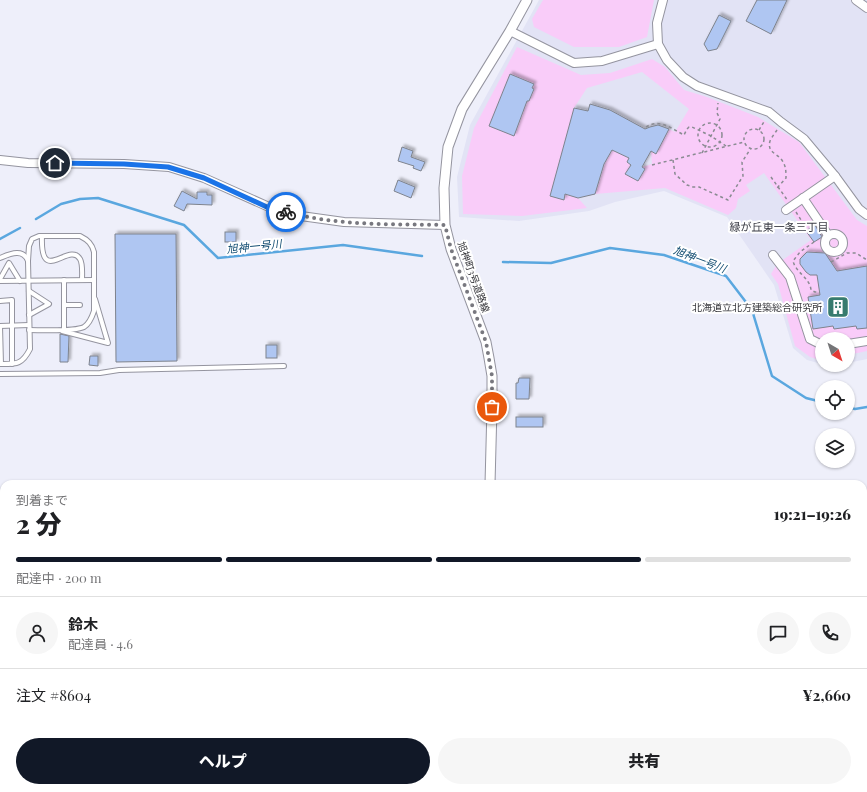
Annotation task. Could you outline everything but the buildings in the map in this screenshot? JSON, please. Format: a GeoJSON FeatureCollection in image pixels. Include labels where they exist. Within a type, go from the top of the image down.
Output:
{"type":"FeatureCollection","features":[{"type":"Feature","properties":{"kind":"street","name":"旭神町3号道路線"},"geometry":{"type":"LineString","coordinates":[[490,480],[492,376],[486,342],[451,249],[445,225],[444,188],[448,147],[462,109],[510,31],[527,0]]}},
{"type":"Feature","properties":{"kind":"street"},"geometry":{"type":"LineString","coordinates":[[663,0],[657,22],[658,44],[667,60],[683,77],[697,86],[769,112],[804,139],[835,176],[859,209],[867,215]]}},
{"type":"Feature","properties":{"kind":"street"},"geometry":{"type":"LineString","coordinates":[[856,0],[867,8]]}},
{"type":"Feature","properties":{"kind":"street"},"geometry":{"type":"LineString","coordinates":[[510,31],[574,63],[602,61],[658,44]]}},
{"type":"Feature","properties":{"kind":"street"},"geometry":{"type":"LineString","coordinates":[[0,160],[28,163],[124,164],[168,167],[204,178],[269,208],[301,216],[344,222],[445,225]]}},
{"type":"Feature","properties":{"kind":"street"},"geometry":{"type":"LineString","coordinates":[[786,210],[835,176]]}},
{"type":"Feature","properties":{"kind":"street"},"geometry":{"type":"LineString","coordinates":[[803,198],[828,235]]}},
{"type":"Feature","properties":{"kind":"street"},"geometry":{"type":"LineString","coordinates":[[773,255],[790,277],[810,339],[815,342]]}},
{"type":"Feature","properties":{"kind":"street"},"geometry":{"type":"LineString","coordinates":[[855,343],[867,341]]}},
{"type":"Feature","properties":{"kind":"lane"},"geometry":{"type":"LineString","coordinates":[[42,236],[43,256],[48,260],[56,261],[67,254],[74,254],[80,258],[82,263],[82,280]]}},
{"type":"Feature","properties":{"kind":"lane"},"geometry":{"type":"LineString","coordinates":[[57,330],[84,327],[92,319],[94,311],[94,294],[94,280],[94,252],[92,245],[80,236],[42,236],[32,238],[29,246],[28,261],[29,328],[30,349],[26,357],[18,364],[0,364],[0,326],[12,326],[29,328],[57,330],[108,343],[94,294]]}},
{"type":"Feature","properties":{"kind":"lane"},"geometry":{"type":"LineString","coordinates":[[0,258],[13,253],[21,253],[27,257],[28,261]]}},
{"type":"Feature","properties":{"kind":"lane"},"geometry":{"type":"LineString","coordinates":[[20,281],[9,263],[0,280],[20,281],[28,281],[94,280]]}},
{"type":"Feature","properties":{"kind":"lane"},"geometry":{"type":"LineString","coordinates":[[64,280],[64,329]]}},
{"type":"Feature","properties":{"kind":"lane"},"geometry":{"type":"LineString","coordinates":[[29,292],[49,304],[29,315]]}},
{"type":"Feature","properties":{"kind":"lane"},"geometry":{"type":"LineString","coordinates":[[0,300],[12,300],[12,364]]}},
{"type":"Feature","properties":{"kind":"lane"},"geometry":{"type":"LineString","coordinates":[[64,305],[80,305]]}},
{"type":"Feature","properties":{"kind":"lane"},"geometry":{"type":"LineString","coordinates":[[0,374],[100,373],[119,370],[284,366]]}},
{"type":"Feature","properties":{"kind":"path"},"geometry":{"type":"LineString","coordinates":[[702,153],[720,119],[717,113],[719,93]]}},
{"type":"Feature","properties":{"kind":"path"},"geometry":{"type":"LineString","coordinates":[[759,130],[769,112]]}},
{"type":"Feature","properties":{"kind":"path"},"geometry":{"type":"LineString","coordinates":[[777,188],[786,178],[786,171],[780,158],[772,153],[770,142],[782,122]]}},
{"type":"Feature","properties":{"kind":"path"},"geometry":{"type":"LineString","coordinates":[[646,127],[650,125],[664,124],[684,135],[690,127],[700,130],[726,146]]}},
{"type":"Feature","properties":{"kind":"path"},"geometry":{"type":"LineString","coordinates":[[707,124],[717,125],[722,135],[720,142],[713,146],[706,146],[699,138],[700,130],[707,124]]}},
{"type":"Feature","properties":{"kind":"path"},"geometry":{"type":"LineString","coordinates":[[749,130],[759,130],[763,135],[764,142],[760,147],[748,147],[744,142],[745,135],[749,130]]}},
{"type":"Feature","properties":{"kind":"path"},"geometry":{"type":"LineString","coordinates":[[652,165],[744,142]]}},
{"type":"Feature","properties":{"kind":"path"},"geometry":{"type":"LineString","coordinates":[[673,160],[675,174],[687,185],[699,187],[728,200],[743,176],[742,162],[751,148]]}},
{"type":"Feature","properties":{"kind":"path"},"geometry":{"type":"LineString","coordinates":[[803,223],[806,227]]}},
{"type":"Feature","properties":{"kind":"path"},"geometry":{"type":"LineString","coordinates":[[814,242],[800,252],[793,261],[794,266],[810,283],[811,290],[820,292]]}},
{"type":"Feature","properties":{"kind":"path"},"geometry":{"type":"LineString","coordinates":[[831,262],[847,253],[856,253],[867,260]]}},
{"type":"Feature","properties":{"kind":"shaded area"},"geometry":{"type":"Polygon","coordinates":[[[539,0],[867,0],[867,359],[855,362],[855,332],[815,332],[815,362],[807,360],[793,348],[774,285],[727,217],[664,191],[615,202],[589,211],[519,221],[459,217],[457,177],[470,125],[539,0]]]}},
{"type":"Feature","properties":{"kind":"shaded area"},"geometry":{"type":"Polygon","coordinates":[[[543,0],[654,0],[647,37],[619,47],[574,47],[534,27],[532,19],[543,0]]]}},
{"type":"Feature","properties":{"kind":"shaded area"},"geometry":{"type":"Polygon","coordinates":[[[517,47],[581,75],[610,73],[652,59],[665,67],[684,90],[707,97],[758,117],[799,142],[857,220],[867,226],[867,351],[855,354],[855,332],[815,332],[815,358],[810,357],[795,346],[778,284],[771,274],[777,264],[811,240],[764,173],[746,185],[750,191],[738,199],[736,208],[728,215],[665,188],[595,194],[604,164],[612,150],[629,158],[627,162],[631,165],[626,174],[638,181],[645,169],[642,167],[652,164],[651,151],[656,153],[669,129],[675,132],[689,109],[642,72],[587,88],[574,108],[550,196],[564,200],[565,194],[578,198],[587,208],[522,216],[463,214],[462,176],[474,128],[517,47]]]}},
{"type":"Feature","properties":{"kind":"waterway","name":"旭神一号川"},"geometry":{"type":"LineString","coordinates":[[36,219],[61,204],[80,199],[98,198],[184,225],[218,258],[343,245],[422,256]]}},
{"type":"Feature","properties":{"kind":"waterway","name":"旭神一号川"},"geometry":{"type":"LineString","coordinates":[[0,239],[20,228]]}},
{"type":"Feature","properties":{"kind":"waterway","name":"旭神一号川"},"geometry":{"type":"LineString","coordinates":[[503,262],[551,263],[610,248],[664,255],[726,276],[752,310],[772,376],[806,398],[815,400]]}},
{"type":"Feature","properties":{"kind":"waterway","name":"旭神一号川"},"geometry":{"type":"LineString","coordinates":[[855,409],[867,407]]}},
{"type":"Feature","properties":{"kind":"way so far"},"geometry":{"type":"LineString","coordinates":[[286,212],[301,216],[344,222],[445,225],[451,249],[486,342],[492,376],[492,407]]}},
{"type":"Feature","properties":{"kind":"place","name":"北海道立北方建築総合研究所"},"geometry":{"type":"Point","coordinates":[838,307]}},
{"type":"Feature","properties":{"kind":"district","name":"緑が丘東一条三丁目"},"geometry":{"type":"Point","coordinates":[779,226]}},
{"type":"Feature","properties":{"kind":"route"},"geometry":{"type":"LineString","coordinates":[[55,163],[124,164],[168,167],[204,178],[269,208],[286,212]]}}]}
